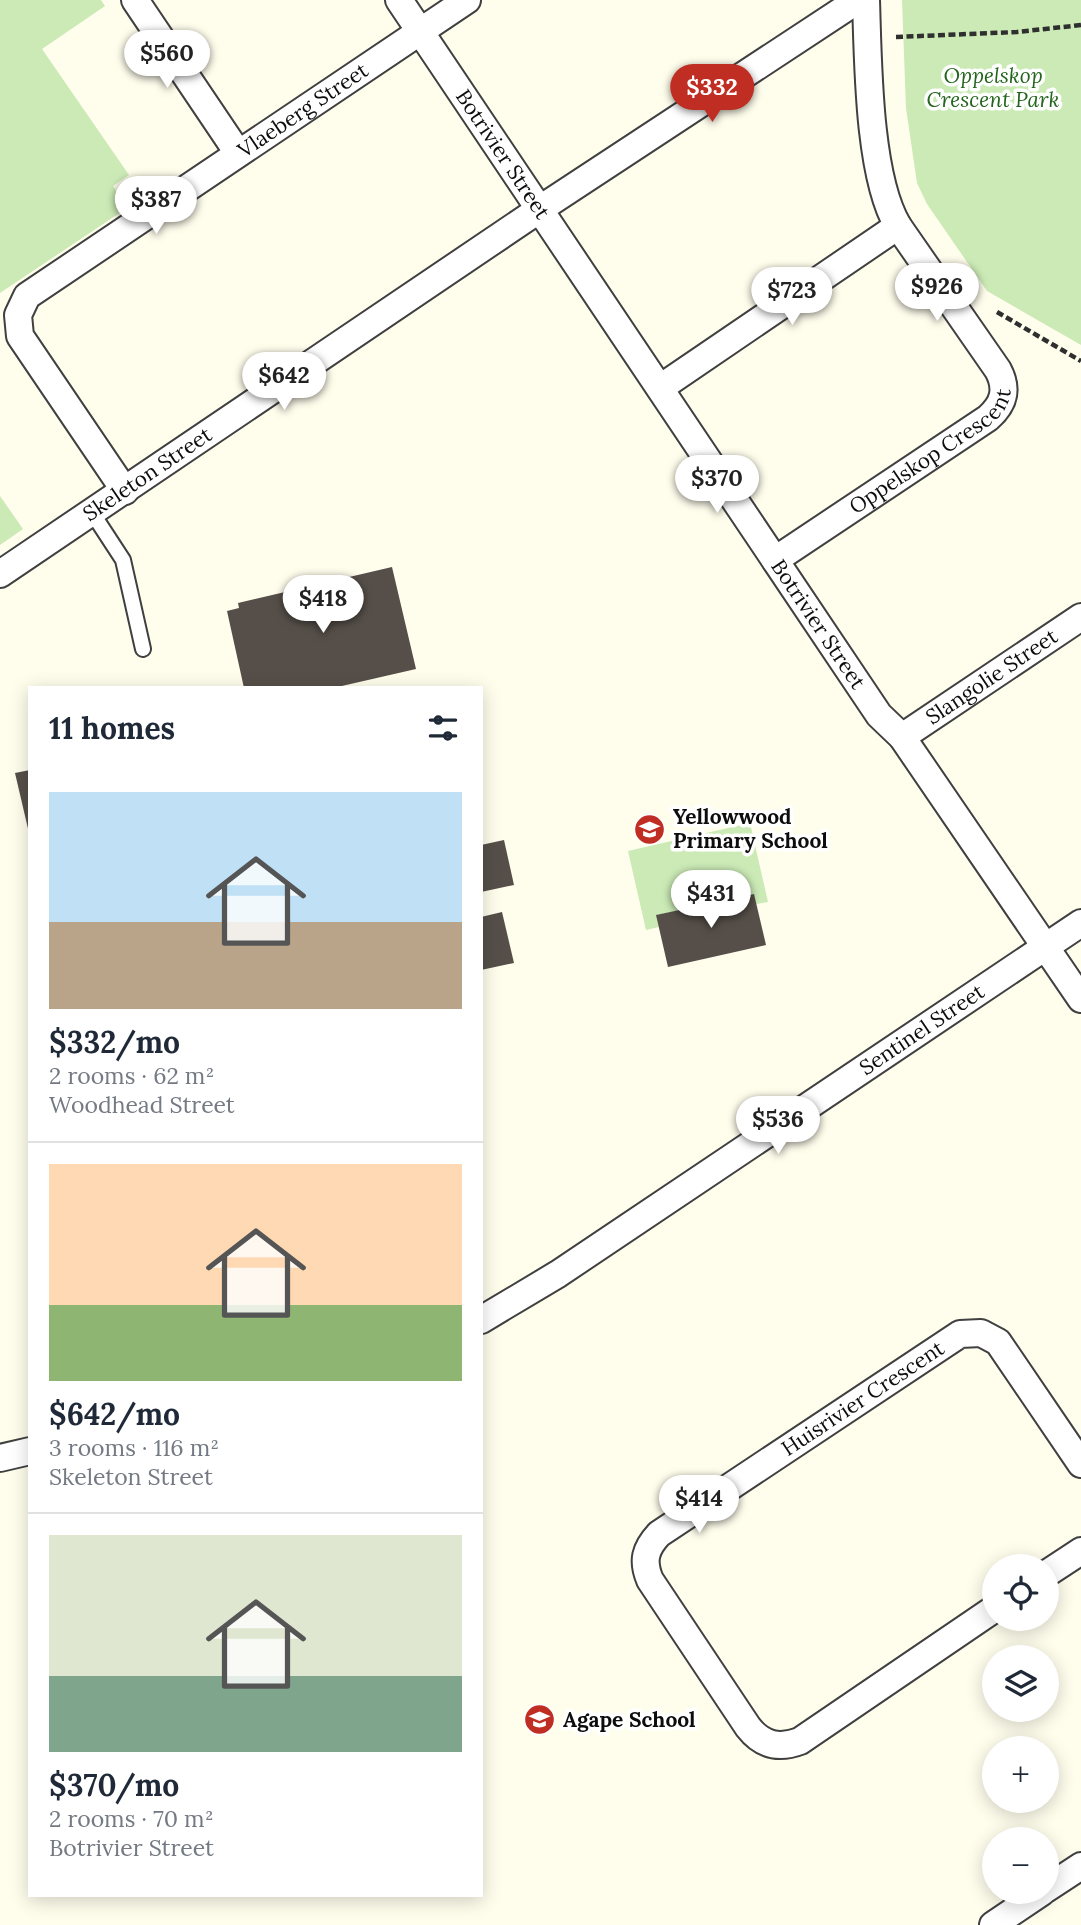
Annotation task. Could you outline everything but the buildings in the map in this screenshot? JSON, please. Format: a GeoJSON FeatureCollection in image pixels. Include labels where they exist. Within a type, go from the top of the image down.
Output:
{"type":"FeatureCollection","features":[{"type":"Feature","properties":{"kind":"street"},"geometry":{"type":"LineString","coordinates":[[135,0],[238,153]]}},
{"type":"Feature","properties":{"kind":"street","name":"Botrivier Street"},"geometry":{"type":"LineString","coordinates":[[399,0],[879,715],[902,737],[1081,999]]}},
{"type":"Feature","properties":{"kind":"street","name":"Vlaeberg Street"},"geometry":{"type":"LineString","coordinates":[[125,492],[25,346],[17,326],[18,315],[27,296],[467,0]]}},
{"type":"Feature","properties":{"kind":"street","name":"Skeleton Street"},"geometry":{"type":"LineString","coordinates":[[0,574],[93,514],[540,209],[858,0]]}},
{"type":"Feature","properties":{"kind":"street","name":"Oppelskop Crescent"},"geometry":{"type":"LineString","coordinates":[[775,560],[998,410],[1003,397],[1002,379],[898,226],[886,201],[872,119],[866,0]]}},
{"type":"Feature","properties":{"kind":"street"},"geometry":{"type":"LineString","coordinates":[[660,388],[898,226]]}},
{"type":"Feature","properties":{"kind":"street","name":"Slangolie Street"},"geometry":{"type":"LineString","coordinates":[[902,737],[1081,617]]}},
{"type":"Feature","properties":{"kind":"street","name":"Sentinel Street"},"geometry":{"type":"LineString","coordinates":[[483,1319],[558,1274],[1081,923]]}},
{"type":"Feature","properties":{"kind":"street","name":"Huisrivier Crescent"},"geometry":{"type":"LineString","coordinates":[[982,1617],[800,1741],[778,1746],[760,1739],[748,1727],[650,1580],[645,1568],[645,1555],[659,1534],[960,1334],[981,1333],[998,1342],[1081,1464]]}},
{"type":"Feature","properties":{"kind":"street"},"geometry":{"type":"LineString","coordinates":[[0,1458],[28,1451]]}},
{"type":"Feature","properties":{"kind":"street"},"geometry":{"type":"LineString","coordinates":[[1059,1565],[1081,1550]]}},
{"type":"Feature","properties":{"kind":"street"},"geometry":{"type":"LineString","coordinates":[[1059,1880],[1081,1866]]}},
{"type":"Feature","properties":{"kind":"street"},"geometry":{"type":"LineString","coordinates":[[993,1925],[1024,1904]]}},
{"type":"Feature","properties":{"kind":"lane"},"geometry":{"type":"LineString","coordinates":[[93,514],[123,560],[143,649]]}},
{"type":"Feature","properties":{"kind":"path"},"geometry":{"type":"LineString","coordinates":[[867,37],[1017,32],[1081,25]]}},
{"type":"Feature","properties":{"kind":"path"},"geometry":{"type":"LineString","coordinates":[[959,314],[980,302],[1081,361]]}},
{"type":"Feature","properties":{"kind":"green space"},"geometry":{"type":"Polygon","coordinates":[[[0,0],[101,0],[105,6],[42,49],[129,175],[113,186],[127,208],[0,293],[0,0]]]}},
{"type":"Feature","properties":{"kind":"green space","name":"Oppelskop Crescent Park"},"geometry":{"type":"Polygon","coordinates":[[[902,0],[1081,0],[1081,345],[987,291],[927,204],[917,183],[906,108],[902,0]]]}},
{"type":"Feature","properties":{"kind":"green space"},"geometry":{"type":"Polygon","coordinates":[[[0,496],[23,529],[0,545],[0,496]]]}},
{"type":"Feature","properties":{"kind":"green space"},"geometry":{"type":"Polygon","coordinates":[[[750,823],[768,902],[756,904],[753,894],[657,915],[659,927],[646,930],[628,851],[750,823]]]}},
{"type":"Feature","properties":{"kind":"place","name":"Yellowwood Primary School"},"geometry":{"type":"Point","coordinates":[650,829]}},
{"type":"Feature","properties":{"kind":"place","name":"Agape School"},"geometry":{"type":"Point","coordinates":[540,1720]}}]}
